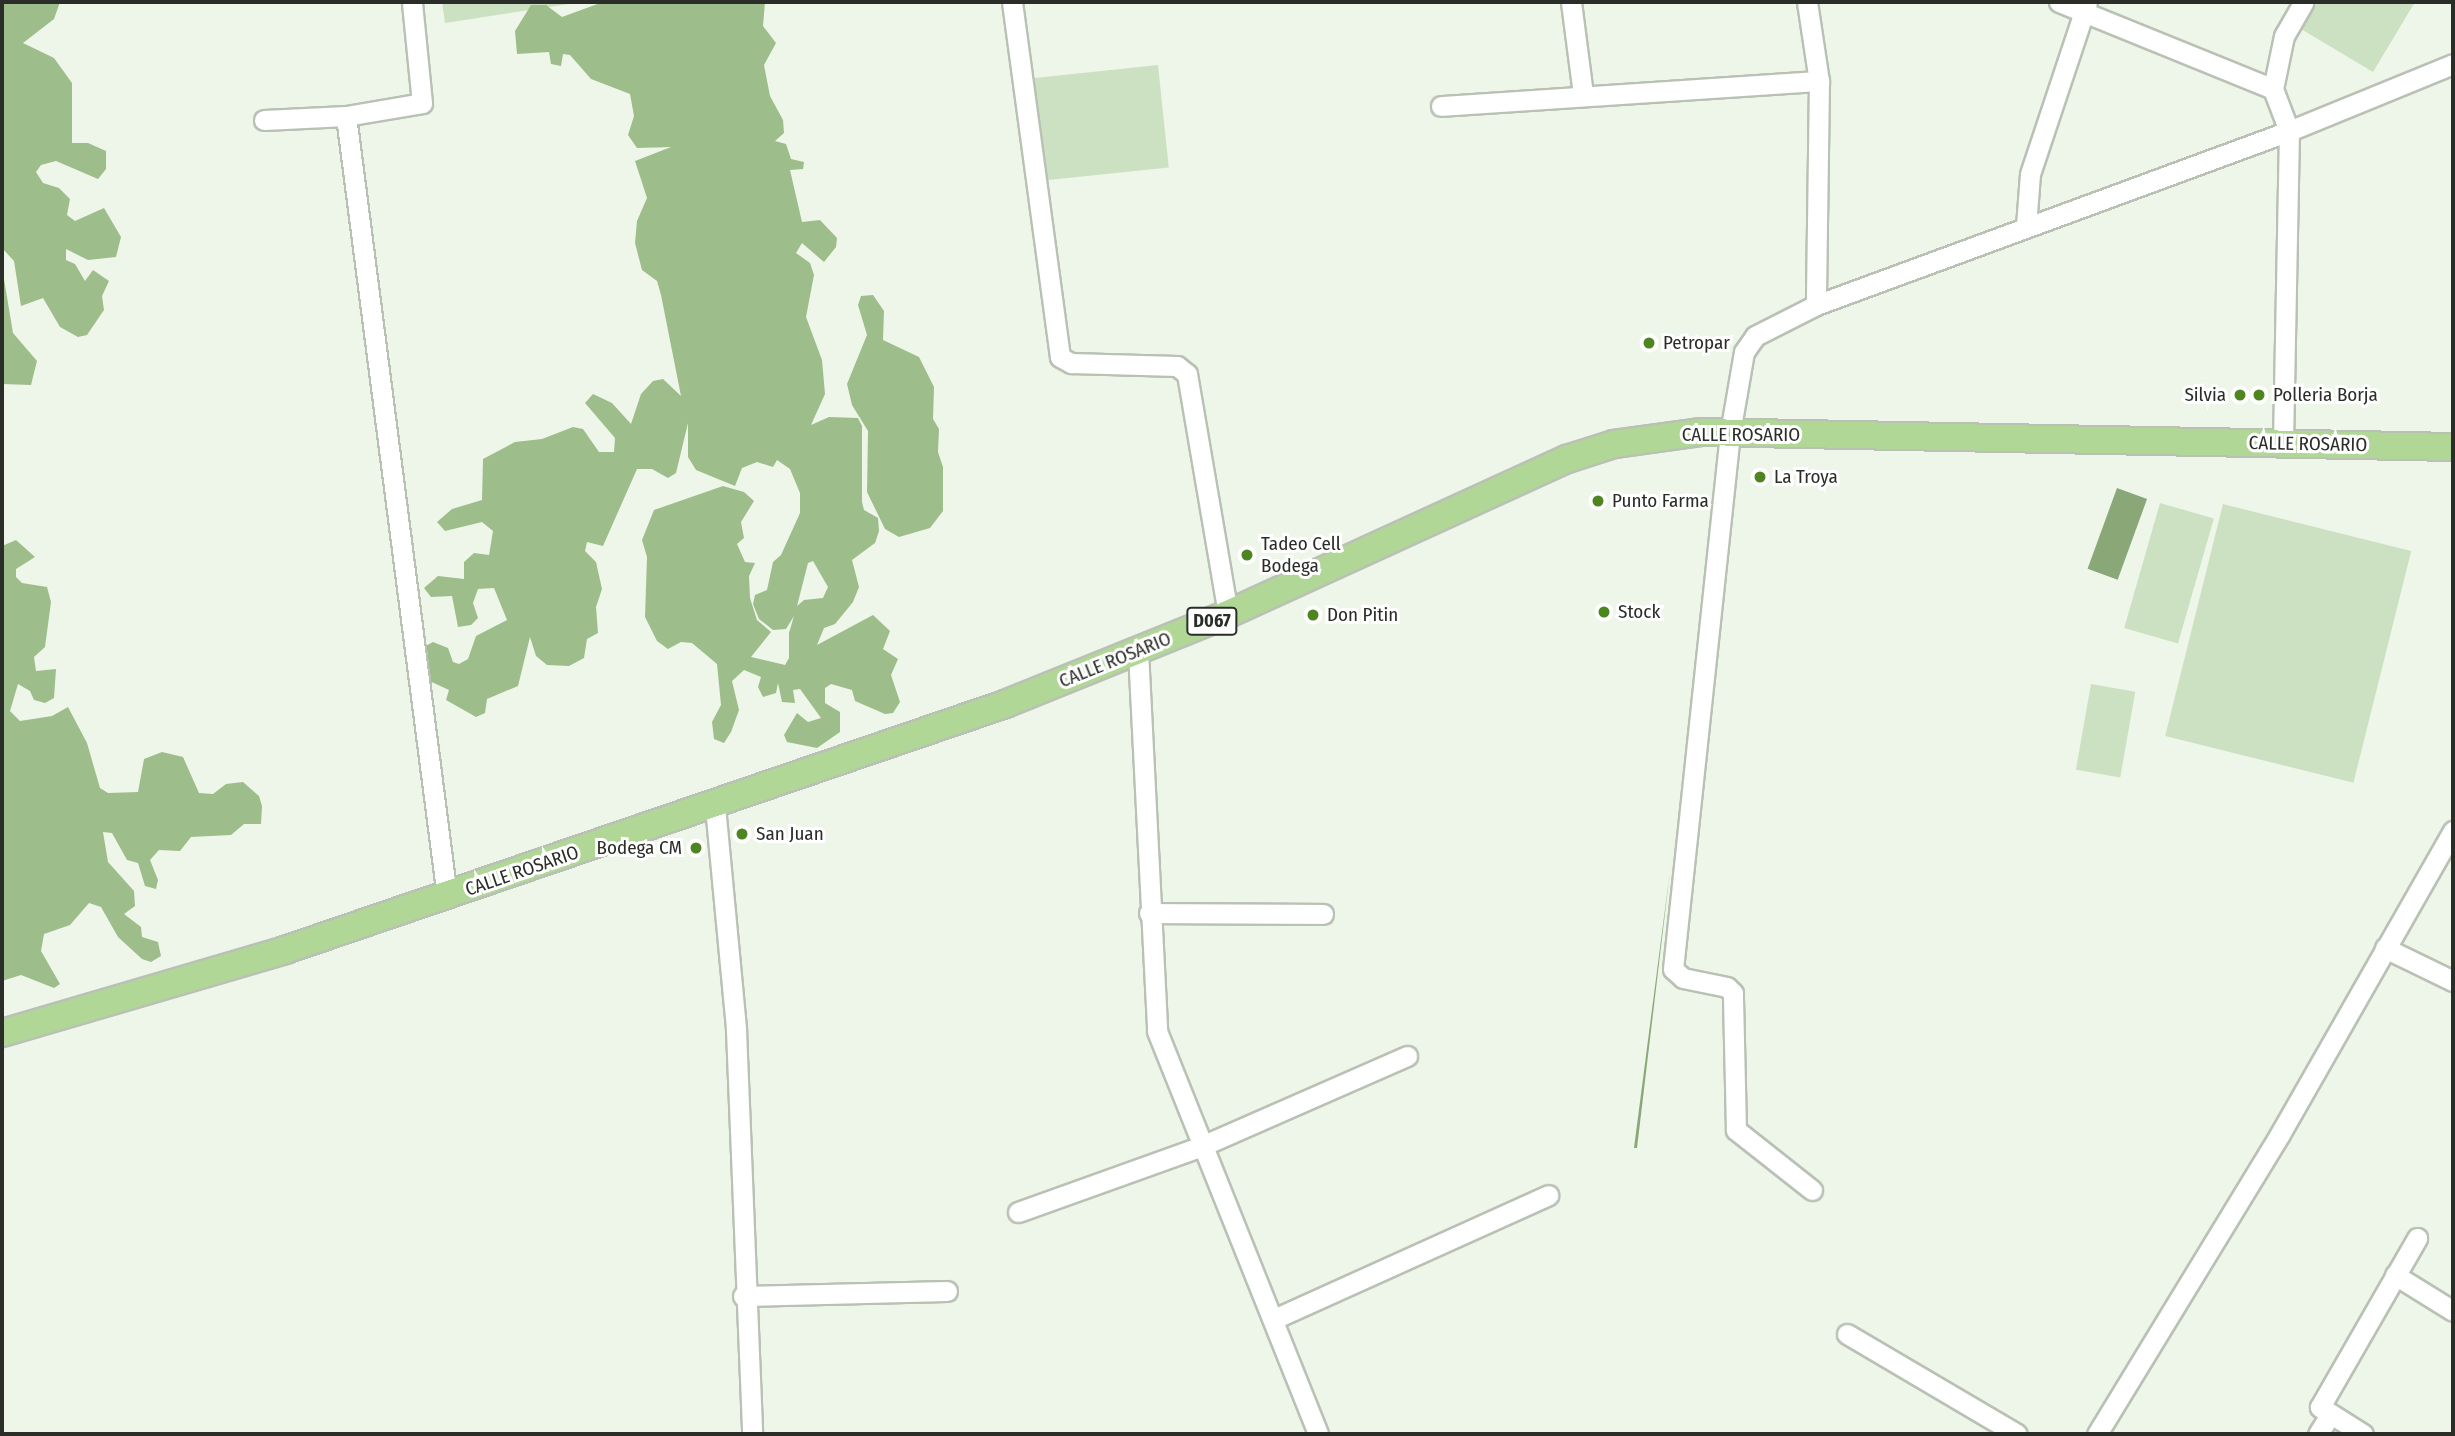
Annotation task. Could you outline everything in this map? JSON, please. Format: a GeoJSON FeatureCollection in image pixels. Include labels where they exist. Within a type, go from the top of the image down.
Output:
{"type":"FeatureCollection","features":[{"type":"Feature","properties":{"kind":"main road","name":"CALLE ROSARIO"},"geometry":{"type":"LineString","coordinates":[[2,1033],[285,950],[447,897],[1005,704],[1228,614],[1567,459],[1614,444],[1700,432],[2453,447]]}},
{"type":"Feature","properties":{"kind":"street"},"geometry":{"type":"LineString","coordinates":[[264,120],[346,116],[422,103],[412,2]]}},
{"type":"Feature","properties":{"kind":"street"},"geometry":{"type":"LineString","coordinates":[[1012,2],[1060,357],[1071,363],[1177,366],[1187,374],[1228,614]]}},
{"type":"Feature","properties":{"kind":"street"},"geometry":{"type":"LineString","coordinates":[[1571,2],[1583,95]]}},
{"type":"Feature","properties":{"kind":"street"},"geometry":{"type":"LineString","coordinates":[[1807,2],[1819,81],[1816,305]]}},
{"type":"Feature","properties":{"kind":"street"},"geometry":{"type":"LineString","coordinates":[[2059,2],[2085,7],[2273,89]]}},
{"type":"Feature","properties":{"kind":"street"},"geometry":{"type":"LineString","coordinates":[[2283,443],[2289,131],[2273,89],[2284,36],[2304,2]]}},
{"type":"Feature","properties":{"kind":"street"},"geometry":{"type":"LineString","coordinates":[[2026,226],[2030,174],[2085,7]]}},
{"type":"Feature","properties":{"kind":"street"},"geometry":{"type":"LineString","coordinates":[[1812,1190],[1736,1130],[1733,993],[1727,987],[1683,978],[1673,969],[1730,433],[1744,352],[1755,336],[1816,305],[2289,131],[2453,64]]}},
{"type":"Feature","properties":{"kind":"street"},"geometry":{"type":"LineString","coordinates":[[1441,106],[1819,81]]}},
{"type":"Feature","properties":{"kind":"street"},"geometry":{"type":"LineString","coordinates":[[346,116],[447,897]]}},
{"type":"Feature","properties":{"kind":"street"},"geometry":{"type":"LineString","coordinates":[[1138,651],[1157,1031],[1275,1319],[1318,1434]]}},
{"type":"Feature","properties":{"kind":"street"},"geometry":{"type":"LineString","coordinates":[[715,806],[736,1030],[743,1296],[752,1434]]}},
{"type":"Feature","properties":{"kind":"street"},"geometry":{"type":"LineString","coordinates":[[2097,1434],[2225,1228],[2453,831]]}},
{"type":"Feature","properties":{"kind":"street"},"geometry":{"type":"LineString","coordinates":[[1149,913],[1324,914]]}},
{"type":"Feature","properties":{"kind":"street"},"geometry":{"type":"LineString","coordinates":[[2385,948],[2453,981]]}},
{"type":"Feature","properties":{"kind":"street"},"geometry":{"type":"LineString","coordinates":[[1018,1212],[1202,1146],[1407,1056]]}},
{"type":"Feature","properties":{"kind":"street"},"geometry":{"type":"LineString","coordinates":[[1275,1319],[1548,1195]]}},
{"type":"Feature","properties":{"kind":"street"},"geometry":{"type":"LineString","coordinates":[[2363,1434],[2320,1407],[2417,1238]]}},
{"type":"Feature","properties":{"kind":"street"},"geometry":{"type":"LineString","coordinates":[[2395,1275],[2453,1311]]}},
{"type":"Feature","properties":{"kind":"street"},"geometry":{"type":"LineString","coordinates":[[743,1296],[947,1291]]}},
{"type":"Feature","properties":{"kind":"street"},"geometry":{"type":"LineString","coordinates":[[1847,1334],[2017,1434]]}},
{"type":"Feature","properties":{"kind":"street"},"geometry":{"type":"LineString","coordinates":[[2318,1434],[2329,1415]]}},
{"type":"Feature","properties":{"kind":"shaded area"},"geometry":{"type":"Polygon","coordinates":[[[2,2],[60,2],[54,19],[23,43],[54,58],[72,83],[72,143],[88,143],[106,151],[106,169],[98,179],[56,161],[41,165],[36,172],[43,183],[59,188],[70,199],[67,215],[75,221],[104,208],[121,237],[116,257],[88,260],[66,249],[66,260],[75,264],[85,281],[93,270],[109,281],[102,296],[104,310],[87,335],[78,337],[60,327],[43,298],[21,306],[14,261],[2,248],[2,2]]]}},
{"type":"Feature","properties":{"kind":"shaded area"},"geometry":{"type":"Polygon","coordinates":[[[442,2],[582,2],[445,23],[442,2]]]}},
{"type":"Feature","properties":{"kind":"shaded area"},"geometry":{"type":"Polygon","coordinates":[[[603,2],[765,2],[763,26],[776,43],[764,65],[770,96],[783,120],[784,133],[775,141],[786,144],[791,159],[804,162],[803,169],[790,170],[802,222],[820,220],[837,238],[836,247],[824,262],[802,243],[796,253],[810,263],[814,275],[806,317],[822,360],[825,394],[811,425],[829,417],[858,418],[862,426],[862,502],[864,510],[878,518],[879,531],[875,543],[852,560],[859,587],[853,602],[835,624],[824,628],[817,645],[873,615],[890,631],[883,649],[898,659],[891,675],[900,702],[893,713],[885,714],[855,701],[852,690],[831,684],[825,688],[825,703],[840,712],[840,732],[817,748],[787,742],[784,735],[797,713],[808,722],[821,718],[800,689],[793,690],[795,703],[782,702],[778,683],[776,693],[763,697],[758,687],[761,677],[744,670],[732,681],[739,710],[731,732],[724,743],[714,739],[712,722],[721,705],[717,664],[692,643],[681,642],[668,649],[657,641],[645,617],[647,557],[642,540],[654,510],[723,486],[744,492],[754,501],[741,522],[744,538],[737,544],[745,562],[755,563],[749,576],[750,598],[757,620],[771,632],[751,657],[785,665],[789,658],[789,633],[794,616],[786,629],[773,630],[759,619],[753,604],[755,595],[767,590],[773,562],[781,555],[800,513],[800,493],[790,469],[777,460],[773,467],[757,462],[742,468],[735,486],[696,470],[688,457],[688,423],[676,473],[668,478],[652,469],[637,469],[603,546],[587,542],[585,551],[596,562],[602,589],[596,607],[598,633],[587,639],[584,658],[569,666],[547,665],[536,656],[530,637],[518,686],[487,699],[485,713],[476,717],[446,700],[449,690],[425,679],[422,648],[433,642],[448,648],[453,662],[459,664],[468,659],[476,636],[507,620],[494,588],[478,589],[473,603],[478,618],[471,625],[458,627],[452,596],[431,597],[424,588],[438,576],[464,579],[464,562],[474,553],[489,555],[493,531],[482,522],[445,531],[437,522],[452,509],[482,500],[483,459],[515,442],[542,439],[573,427],[583,429],[599,452],[614,452],[615,438],[585,403],[593,394],[612,403],[631,424],[641,394],[653,381],[663,379],[681,396],[657,281],[642,270],[635,243],[637,221],[647,198],[635,161],[671,147],[637,148],[628,135],[634,116],[630,94],[591,79],[570,55],[563,54],[561,66],[551,64],[549,52],[517,54],[515,31],[531,5],[546,5],[562,17],[603,2]],[[813,561],[808,563],[797,606],[804,600],[823,598],[828,587],[813,561]]]}},
{"type":"Feature","properties":{"kind":"shaded area"},"geometry":{"type":"Polygon","coordinates":[[[2318,2],[2415,2],[2373,72],[2301,29],[2318,2]]]}},
{"type":"Feature","properties":{"kind":"shaded area"},"geometry":{"type":"Polygon","coordinates":[[[1158,65],[1169,167],[1043,181],[1033,78],[1158,65]]]}},
{"type":"Feature","properties":{"kind":"shaded area"},"geometry":{"type":"Polygon","coordinates":[[[2,267],[13,333],[37,361],[31,385],[2,384],[2,267]]]}},
{"type":"Feature","properties":{"kind":"shaded area"},"geometry":{"type":"Polygon","coordinates":[[[873,295],[884,311],[883,340],[919,357],[934,387],[933,419],[939,429],[938,452],[943,467],[943,511],[930,528],[899,537],[885,529],[867,492],[868,431],[852,405],[847,384],[867,335],[858,305],[861,296],[873,295]]]}},
{"type":"Feature","properties":{"kind":"shaded area"},"geometry":{"type":"Polygon","coordinates":[[[2117,488],[2147,499],[2118,580],[2088,569],[2117,488]]]}},
{"type":"Feature","properties":{"kind":"shaded area"},"geometry":{"type":"Polygon","coordinates":[[[2160,503],[2214,518],[2178,643],[2124,628],[2160,503]]]}},
{"type":"Feature","properties":{"kind":"shaded area"},"geometry":{"type":"Polygon","coordinates":[[[2223,504],[2411,551],[2353,783],[2165,736],[2223,504]]]}},
{"type":"Feature","properties":{"kind":"shaded area"},"geometry":{"type":"Polygon","coordinates":[[[16,540],[35,557],[16,569],[16,577],[22,583],[47,587],[51,602],[45,647],[34,657],[36,671],[56,669],[54,698],[45,703],[34,700],[30,691],[18,684],[10,711],[20,721],[52,716],[68,707],[87,743],[100,788],[108,793],[138,792],[144,759],[162,752],[183,757],[199,793],[213,794],[226,784],[243,782],[259,796],[262,806],[261,824],[244,824],[231,835],[191,837],[180,851],[159,850],[150,860],[158,880],[156,889],[145,886],[138,863],[127,860],[112,833],[103,832],[108,862],[134,891],[135,906],[124,914],[141,927],[142,937],[158,942],[161,956],[151,962],[142,959],[118,937],[101,907],[89,903],[70,925],[44,934],[41,951],[60,984],[54,988],[21,975],[2,981],[2,546],[16,540]]]}},
{"type":"Feature","properties":{"kind":"shaded area"},"geometry":{"type":"Polygon","coordinates":[[[2091,684],[2135,692],[2120,777],[2076,770],[2091,684]]]}},
{"type":"Feature","properties":{"kind":"shaded area"},"geometry":{"type":"Polygon","coordinates":[[[1670,871],[1637,1148],[1634,1148],[1670,871]]]}},
{"type":"Feature","properties":{"kind":"place","name":"Petropar"},"geometry":{"type":"Point","coordinates":[1649,343]}},
{"type":"Feature","properties":{"kind":"place","name":"Silvia"},"geometry":{"type":"Point","coordinates":[2240,395]}},
{"type":"Feature","properties":{"kind":"place","name":"Polleria Borja"},"geometry":{"type":"Point","coordinates":[2259,395]}},
{"type":"Feature","properties":{"kind":"place","name":"La Troya"},"geometry":{"type":"Point","coordinates":[1760,477]}},
{"type":"Feature","properties":{"kind":"place","name":"Punto Farma"},"geometry":{"type":"Point","coordinates":[1598,501]}},
{"type":"Feature","properties":{"kind":"place","name":"Tadeo Cell Bodega"},"geometry":{"type":"Point","coordinates":[1247,555]}},
{"type":"Feature","properties":{"kind":"place","name":"Stock"},"geometry":{"type":"Point","coordinates":[1604,612]}},
{"type":"Feature","properties":{"kind":"place","name":"Don Pitin"},"geometry":{"type":"Point","coordinates":[1313,615]}},
{"type":"Feature","properties":{"kind":"place","name":"San Juan"},"geometry":{"type":"Point","coordinates":[742,834]}},
{"type":"Feature","properties":{"kind":"place","name":"Bodega CM"},"geometry":{"type":"Point","coordinates":[696,848]}}]}
